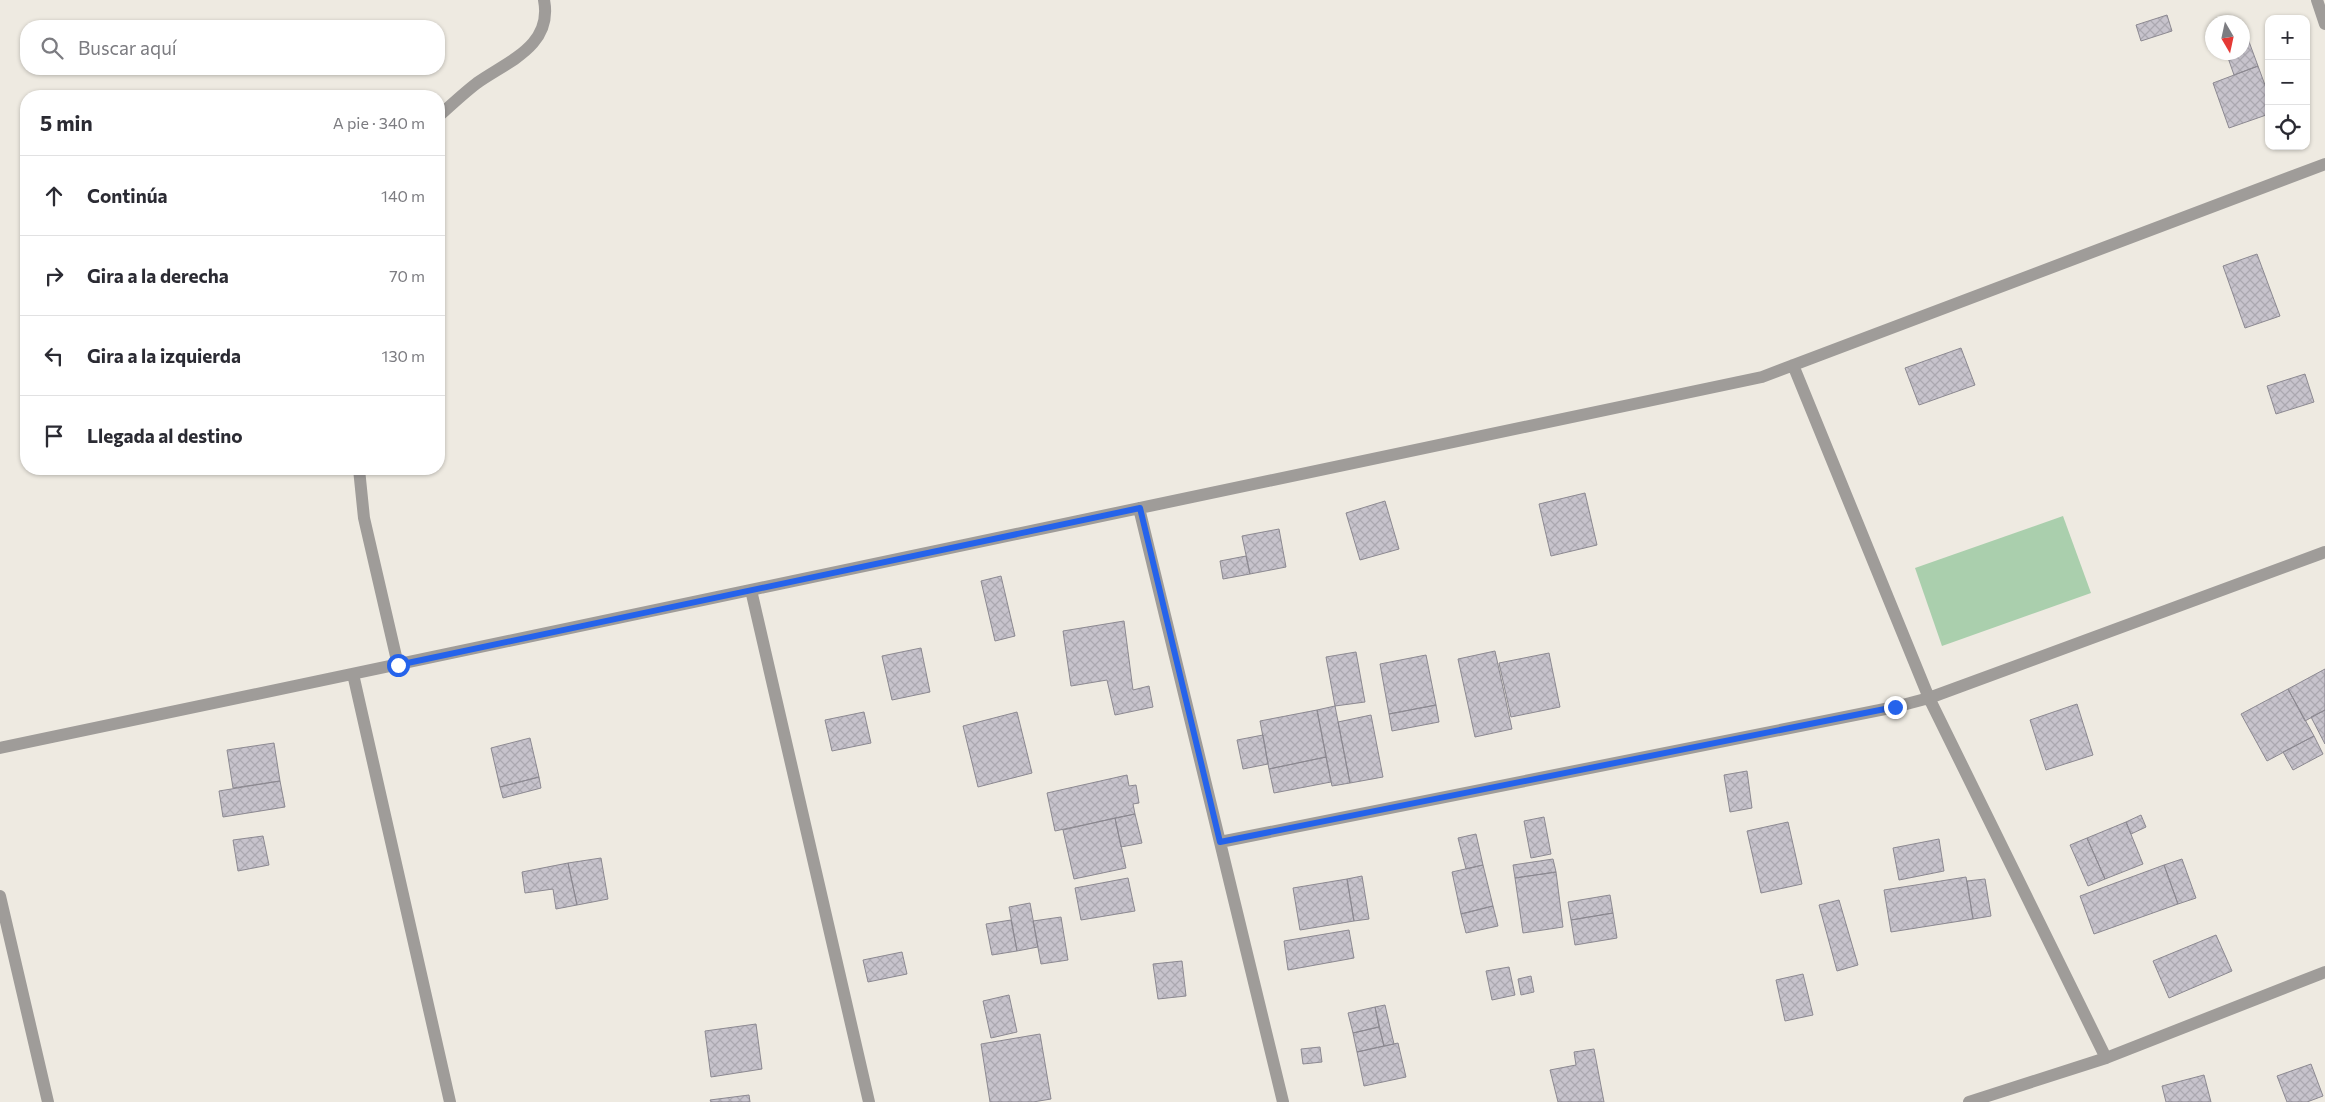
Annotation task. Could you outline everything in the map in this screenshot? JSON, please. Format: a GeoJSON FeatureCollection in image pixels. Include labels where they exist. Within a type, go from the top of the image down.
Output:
{"type":"FeatureCollection","features":[{"type":"Feature","properties":{"kind":"street"},"geometry":{"type":"LineString","coordinates":[[445,111],[476,84],[523,53],[535,42],[544,28],[546,9],[544,0]]}},
{"type":"Feature","properties":{"kind":"street"},"geometry":{"type":"LineString","coordinates":[[2317,0],[2325,24]]}},
{"type":"Feature","properties":{"kind":"street"},"geometry":{"type":"LineString","coordinates":[[0,748],[1762,377],[2325,164]]}},
{"type":"Feature","properties":{"kind":"street"},"geometry":{"type":"LineString","coordinates":[[1793,365],[1929,698],[2106,1058]]}},
{"type":"Feature","properties":{"kind":"street"},"geometry":{"type":"LineString","coordinates":[[360,475],[364,518],[398,665]]}},
{"type":"Feature","properties":{"kind":"street"},"geometry":{"type":"LineString","coordinates":[[1140,508],[1283,1102]]}},
{"type":"Feature","properties":{"kind":"street"},"geometry":{"type":"LineString","coordinates":[[1220,842],[1895,707],[1929,698],[2325,552]]}},
{"type":"Feature","properties":{"kind":"street"},"geometry":{"type":"LineString","coordinates":[[751,590],[869,1102]]}},
{"type":"Feature","properties":{"kind":"street"},"geometry":{"type":"LineString","coordinates":[[354,674],[450,1102]]}},
{"type":"Feature","properties":{"kind":"street"},"geometry":{"type":"LineString","coordinates":[[0,896],[48,1102]]}},
{"type":"Feature","properties":{"kind":"street"},"geometry":{"type":"LineString","coordinates":[[1969,1102],[2106,1058],[2325,972]]}},
{"type":"Feature","properties":{"kind":"green space"},"geometry":{"type":"Polygon","coordinates":[[[2063,516],[2091,593],[1942,646],[1915,568],[2063,516]]]}},
{"type":"Feature","properties":{"kind":"building"},"geometry":{"type":"Polygon","coordinates":[[[2167,15],[2172,31],[2141,41],[2136,25],[2167,15]]]}},
{"type":"Feature","properties":{"kind":"building"},"geometry":{"type":"Polygon","coordinates":[[[2250,44],[2258,66],[2234,75],[2229,60],[2250,60],[2250,44]]]}},
{"type":"Feature","properties":{"kind":"building"},"geometry":{"type":"Polygon","coordinates":[[[2258,66],[2265,85],[2265,115],[2229,128],[2213,83],[2258,66]]]}},
{"type":"Feature","properties":{"kind":"building"},"geometry":{"type":"Polygon","coordinates":[[[2257,254],[2280,316],[2245,328],[2223,266],[2257,254]]]}},
{"type":"Feature","properties":{"kind":"building"},"geometry":{"type":"Polygon","coordinates":[[[1961,348],[1975,385],[1919,405],[1905,368],[1961,348]]]}},
{"type":"Feature","properties":{"kind":"building"},"geometry":{"type":"Polygon","coordinates":[[[2305,374],[2314,402],[2276,414],[2267,386],[2305,374]]]}},
{"type":"Feature","properties":{"kind":"building"},"geometry":{"type":"Polygon","coordinates":[[[1585,493],[1597,545],[1551,556],[1539,504],[1585,493]]]}},
{"type":"Feature","properties":{"kind":"building"},"geometry":{"type":"Polygon","coordinates":[[[1385,501],[1399,549],[1360,560],[1346,513],[1385,501]]]}},
{"type":"Feature","properties":{"kind":"building"},"geometry":{"type":"Polygon","coordinates":[[[1279,529],[1286,567],[1250,574],[1242,536],[1279,529]]]}},
{"type":"Feature","properties":{"kind":"building"},"geometry":{"type":"Polygon","coordinates":[[[1246,556],[1250,574],[1223,579],[1220,561],[1246,556]]]}},
{"type":"Feature","properties":{"kind":"building"},"geometry":{"type":"Polygon","coordinates":[[[1001,576],[1015,636],[995,641],[981,581],[1001,576]]]}},
{"type":"Feature","properties":{"kind":"building"},"geometry":{"type":"Polygon","coordinates":[[[1124,621],[1133,690],[1149,686],[1153,707],[1115,715],[1107,680],[1071,686],[1063,631],[1124,621]]]}},
{"type":"Feature","properties":{"kind":"building"},"geometry":{"type":"Polygon","coordinates":[[[921,648],[930,692],[892,700],[882,656],[921,648]]]}},
{"type":"Feature","properties":{"kind":"building"},"geometry":{"type":"Polygon","coordinates":[[[1495,651],[1512,729],[1475,737],[1458,659],[1495,651]]]}},
{"type":"Feature","properties":{"kind":"building"},"geometry":{"type":"Polygon","coordinates":[[[1356,652],[1365,702],[1335,706],[1326,657],[1356,652]]]}},
{"type":"Feature","properties":{"kind":"building"},"geometry":{"type":"Polygon","coordinates":[[[1549,653],[1560,707],[1511,717],[1499,663],[1549,653]]]}},
{"type":"Feature","properties":{"kind":"building"},"geometry":{"type":"Polygon","coordinates":[[[1426,655],[1436,705],[1389,714],[1380,664],[1426,655]]]}},
{"type":"Feature","properties":{"kind":"building"},"geometry":{"type":"Polygon","coordinates":[[[2325,669],[2325,710],[2305,721],[2288,689],[2325,669]]]}},
{"type":"Feature","properties":{"kind":"building"},"geometry":{"type":"Polygon","coordinates":[[[2288,689],[2314,736],[2267,761],[2241,714],[2288,689]]]}},
{"type":"Feature","properties":{"kind":"building"},"geometry":{"type":"Polygon","coordinates":[[[2077,704],[2093,755],[2046,770],[2030,720],[2077,704]]]}},
{"type":"Feature","properties":{"kind":"building"},"geometry":{"type":"Polygon","coordinates":[[[1436,705],[1439,722],[1392,731],[1389,714],[1436,705]]]}},
{"type":"Feature","properties":{"kind":"building"},"geometry":{"type":"Polygon","coordinates":[[[1335,706],[1350,783],[1332,786],[1317,710],[1335,706]]]}},
{"type":"Feature","properties":{"kind":"building"},"geometry":{"type":"Polygon","coordinates":[[[1317,710],[1326,757],[1269,769],[1260,721],[1317,710]]]}},
{"type":"Feature","properties":{"kind":"building"},"geometry":{"type":"Polygon","coordinates":[[[2325,710],[2325,744],[2311,717],[2325,710]]]}},
{"type":"Feature","properties":{"kind":"building"},"geometry":{"type":"Polygon","coordinates":[[[864,712],[871,743],[832,751],[825,720],[864,712]]]}},
{"type":"Feature","properties":{"kind":"building"},"geometry":{"type":"Polygon","coordinates":[[[1017,712],[1032,773],[978,787],[963,726],[1017,712]]]}},
{"type":"Feature","properties":{"kind":"building"},"geometry":{"type":"Polygon","coordinates":[[[1371,715],[1383,777],[1350,783],[1338,722],[1371,715]]]}},
{"type":"Feature","properties":{"kind":"building"},"geometry":{"type":"Polygon","coordinates":[[[1263,735],[1268,764],[1243,769],[1237,740],[1263,735]]]}},
{"type":"Feature","properties":{"kind":"building"},"geometry":{"type":"Polygon","coordinates":[[[2314,736],[2323,754],[2293,770],[2283,752],[2314,736]]]}},
{"type":"Feature","properties":{"kind":"building"},"geometry":{"type":"Polygon","coordinates":[[[530,738],[539,777],[500,787],[491,748],[530,738]]]}},
{"type":"Feature","properties":{"kind":"building"},"geometry":{"type":"Polygon","coordinates":[[[274,743],[280,781],[233,788],[227,750],[274,743]]]}},
{"type":"Feature","properties":{"kind":"building"},"geometry":{"type":"Polygon","coordinates":[[[1326,757],[1331,782],[1274,793],[1269,769],[1326,757]]]}},
{"type":"Feature","properties":{"kind":"building"},"geometry":{"type":"Polygon","coordinates":[[[1747,771],[1752,808],[1730,812],[1724,775],[1747,771]]]}},
{"type":"Feature","properties":{"kind":"building"},"geometry":{"type":"Polygon","coordinates":[[[1127,775],[1129,786],[1136,785],[1139,803],[1133,804],[1135,814],[1055,831],[1047,793],[1127,775]]]}},
{"type":"Feature","properties":{"kind":"building"},"geometry":{"type":"Polygon","coordinates":[[[539,777],[541,788],[503,798],[500,787],[539,777]]]}},
{"type":"Feature","properties":{"kind":"building"},"geometry":{"type":"Polygon","coordinates":[[[280,781],[285,807],[223,817],[219,791],[280,781]]]}},
{"type":"Feature","properties":{"kind":"building"},"geometry":{"type":"Polygon","coordinates":[[[1135,814],[1142,843],[1121,847],[1115,818],[1135,814]]]}},
{"type":"Feature","properties":{"kind":"building"},"geometry":{"type":"Polygon","coordinates":[[[2141,815],[2146,827],[2131,834],[2126,822],[2141,815]]]}},
{"type":"Feature","properties":{"kind":"building"},"geometry":{"type":"Polygon","coordinates":[[[1544,817],[1551,854],[1531,858],[1524,821],[1544,817]]]}},
{"type":"Feature","properties":{"kind":"building"},"geometry":{"type":"Polygon","coordinates":[[[1115,818],[1126,868],[1074,879],[1063,830],[1115,818]]]}},
{"type":"Feature","properties":{"kind":"building"},"geometry":{"type":"Polygon","coordinates":[[[1788,822],[1802,884],[1761,893],[1747,831],[1788,822]]]}},
{"type":"Feature","properties":{"kind":"building"},"geometry":{"type":"Polygon","coordinates":[[[2126,822],[2143,864],[2105,879],[2087,838],[2126,822]]]}},
{"type":"Feature","properties":{"kind":"building"},"geometry":{"type":"Polygon","coordinates":[[[1476,834],[1483,865],[1466,869],[1458,838],[1476,834]]]}},
{"type":"Feature","properties":{"kind":"building"},"geometry":{"type":"Polygon","coordinates":[[[263,836],[269,865],[238,871],[233,840],[263,836]]]}},
{"type":"Feature","properties":{"kind":"building"},"geometry":{"type":"Polygon","coordinates":[[[2087,838],[2105,879],[2088,886],[2070,845],[2087,838]]]}},
{"type":"Feature","properties":{"kind":"building"},"geometry":{"type":"Polygon","coordinates":[[[1939,839],[1944,871],[1899,880],[1893,848],[1939,839]]]}},
{"type":"Feature","properties":{"kind":"building"},"geometry":{"type":"Polygon","coordinates":[[[601,858],[608,899],[577,905],[568,863],[601,858]]]}},
{"type":"Feature","properties":{"kind":"building"},"geometry":{"type":"Polygon","coordinates":[[[1553,859],[1556,872],[1515,878],[1513,865],[1553,859]]]}},
{"type":"Feature","properties":{"kind":"building"},"geometry":{"type":"Polygon","coordinates":[[[2182,859],[2196,898],[2178,904],[2164,865],[2182,859]]]}},
{"type":"Feature","properties":{"kind":"building"},"geometry":{"type":"Polygon","coordinates":[[[568,863],[577,905],[556,909],[553,889],[525,893],[522,872],[568,863]]]}},
{"type":"Feature","properties":{"kind":"building"},"geometry":{"type":"Polygon","coordinates":[[[1483,865],[1493,906],[1461,914],[1452,872],[1483,865]]]}},
{"type":"Feature","properties":{"kind":"building"},"geometry":{"type":"Polygon","coordinates":[[[2164,865],[2178,904],[2094,934],[2080,896],[2164,865]]]}},
{"type":"Feature","properties":{"kind":"building"},"geometry":{"type":"Polygon","coordinates":[[[1556,872],[1563,927],[1523,933],[1515,878],[1556,872]]]}},
{"type":"Feature","properties":{"kind":"building"},"geometry":{"type":"Polygon","coordinates":[[[1362,876],[1369,919],[1354,921],[1347,879],[1362,876]]]}},
{"type":"Feature","properties":{"kind":"building"},"geometry":{"type":"Polygon","coordinates":[[[1966,877],[1973,919],[1891,932],[1884,890],[1966,877]]]}},
{"type":"Feature","properties":{"kind":"building"},"geometry":{"type":"Polygon","coordinates":[[[1128,878],[1135,911],[1081,920],[1075,888],[1128,878]]]}},
{"type":"Feature","properties":{"kind":"building"},"geometry":{"type":"Polygon","coordinates":[[[1347,879],[1354,921],[1300,930],[1293,888],[1347,879]]]}},
{"type":"Feature","properties":{"kind":"building"},"geometry":{"type":"Polygon","coordinates":[[[1985,879],[1991,916],[1973,919],[1967,881],[1985,879]]]}},
{"type":"Feature","properties":{"kind":"building"},"geometry":{"type":"Polygon","coordinates":[[[1610,895],[1613,913],[1571,920],[1568,902],[1610,895]]]}},
{"type":"Feature","properties":{"kind":"building"},"geometry":{"type":"Polygon","coordinates":[[[1839,900],[1858,965],[1837,971],[1819,905],[1839,900]]]}},
{"type":"Feature","properties":{"kind":"building"},"geometry":{"type":"Polygon","coordinates":[[[1030,903],[1038,947],[1017,951],[1009,907],[1030,903]]]}},
{"type":"Feature","properties":{"kind":"building"},"geometry":{"type":"Polygon","coordinates":[[[1493,906],[1498,926],[1466,933],[1461,914],[1493,906]]]}},
{"type":"Feature","properties":{"kind":"building"},"geometry":{"type":"Polygon","coordinates":[[[1613,913],[1617,938],[1575,945],[1571,920],[1613,913]]]}},
{"type":"Feature","properties":{"kind":"building"},"geometry":{"type":"Polygon","coordinates":[[[1061,917],[1068,960],[1041,964],[1033,921],[1061,917]]]}},
{"type":"Feature","properties":{"kind":"building"},"geometry":{"type":"Polygon","coordinates":[[[1011,920],[1017,951],[992,955],[986,924],[1011,920]]]}},
{"type":"Feature","properties":{"kind":"building"},"geometry":{"type":"Polygon","coordinates":[[[1349,930],[1354,958],[1288,970],[1284,941],[1349,930]]]}},
{"type":"Feature","properties":{"kind":"building"},"geometry":{"type":"Polygon","coordinates":[[[2216,935],[2232,971],[2169,998],[2153,961],[2216,935]]]}},
{"type":"Feature","properties":{"kind":"building"},"geometry":{"type":"Polygon","coordinates":[[[902,952],[907,974],[868,982],[863,960],[902,952]]]}},
{"type":"Feature","properties":{"kind":"building"},"geometry":{"type":"Polygon","coordinates":[[[1182,961],[1186,996],[1158,999],[1153,964],[1182,961]]]}},
{"type":"Feature","properties":{"kind":"building"},"geometry":{"type":"Polygon","coordinates":[[[1509,967],[1515,995],[1492,1000],[1486,971],[1509,967]]]}},
{"type":"Feature","properties":{"kind":"building"},"geometry":{"type":"Polygon","coordinates":[[[1803,974],[1813,1015],[1785,1021],[1776,980],[1803,974]]]}},
{"type":"Feature","properties":{"kind":"building"},"geometry":{"type":"Polygon","coordinates":[[[1531,976],[1534,992],[1521,995],[1518,979],[1531,976]]]}},
{"type":"Feature","properties":{"kind":"building"},"geometry":{"type":"Polygon","coordinates":[[[1009,995],[1017,1032],[991,1038],[983,1001],[1009,995]]]}},
{"type":"Feature","properties":{"kind":"building"},"geometry":{"type":"Polygon","coordinates":[[[1385,1005],[1394,1044],[1384,1046],[1375,1007],[1385,1005]]]}},
{"type":"Feature","properties":{"kind":"building"},"geometry":{"type":"Polygon","coordinates":[[[1375,1007],[1379,1027],[1353,1033],[1348,1013],[1375,1007]]]}},
{"type":"Feature","properties":{"kind":"building"},"geometry":{"type":"Polygon","coordinates":[[[756,1024],[762,1069],[711,1077],[705,1031],[756,1024]]]}},
{"type":"Feature","properties":{"kind":"building"},"geometry":{"type":"Polygon","coordinates":[[[1379,1027],[1384,1046],[1357,1052],[1353,1033],[1379,1027]]]}},
{"type":"Feature","properties":{"kind":"building"},"geometry":{"type":"Polygon","coordinates":[[[1040,1034],[1051,1099],[1033,1102],[990,1102],[981,1044],[1040,1034]]]}},
{"type":"Feature","properties":{"kind":"building"},"geometry":{"type":"Polygon","coordinates":[[[1398,1043],[1406,1077],[1364,1086],[1357,1052],[1398,1043]]]}},
{"type":"Feature","properties":{"kind":"building"},"geometry":{"type":"Polygon","coordinates":[[[1320,1047],[1322,1062],[1303,1064],[1301,1049],[1320,1047]]]}},
{"type":"Feature","properties":{"kind":"building"},"geometry":{"type":"Polygon","coordinates":[[[1594,1049],[1604,1102],[1558,1102],[1550,1070],[1576,1065],[1574,1052],[1594,1049]]]}},
{"type":"Feature","properties":{"kind":"building"},"geometry":{"type":"Polygon","coordinates":[[[2311,1064],[2323,1096],[2307,1102],[2287,1102],[2277,1076],[2311,1064]]]}},
{"type":"Feature","properties":{"kind":"building"},"geometry":{"type":"Polygon","coordinates":[[[2204,1075],[2211,1102],[2166,1102],[2162,1086],[2204,1075]]]}},
{"type":"Feature","properties":{"kind":"building"},"geometry":{"type":"Polygon","coordinates":[[[749,1095],[750,1102],[711,1102],[710,1100],[749,1095]]]}},
{"type":"Feature","properties":{"kind":"route"},"geometry":{"type":"LineString","coordinates":[[398,665],[1140,508],[1220,842],[1895,707]]}}]}
